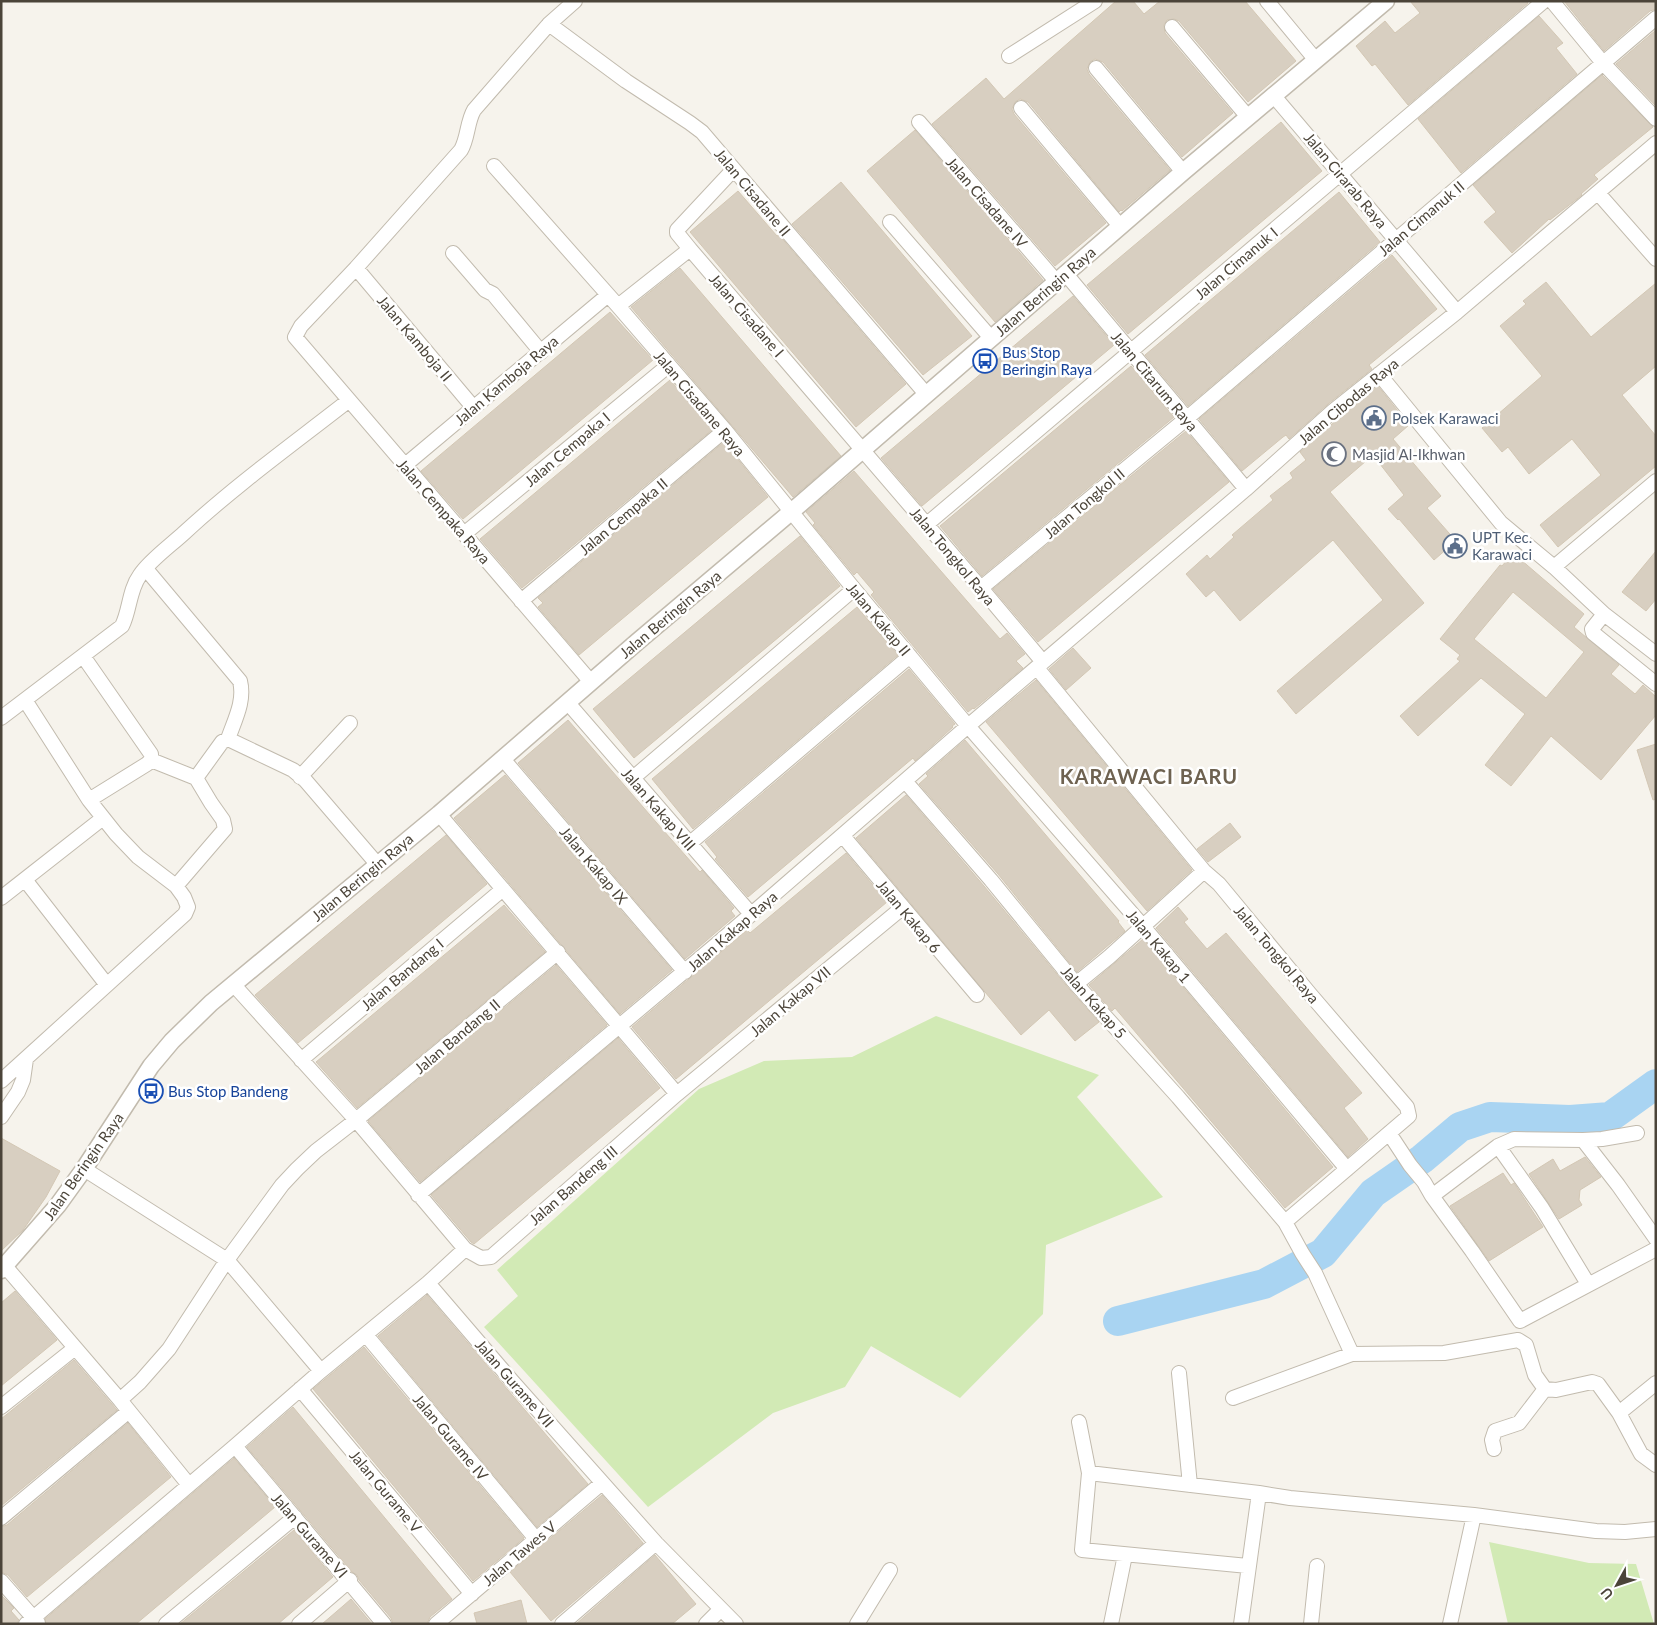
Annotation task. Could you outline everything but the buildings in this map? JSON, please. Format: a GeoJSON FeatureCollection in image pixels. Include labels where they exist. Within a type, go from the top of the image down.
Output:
{"type":"FeatureCollection","features":[{"type":"Feature","properties":{"kind":"street"},"geometry":{"type":"LineString","coordinates":[[356,268],[461,150],[466,140],[471,115],[474,110],[549,24],[575,1]]}},
{"type":"Feature","properties":{"kind":"street"},"geometry":{"type":"LineString","coordinates":[[1009,56],[1095,1]]}},
{"type":"Feature","properties":{"kind":"street"},"geometry":{"type":"LineString","coordinates":[[1267,1],[1315,59]]}},
{"type":"Feature","properties":{"kind":"street","name":"Jalan Cimanuk I"},"geometry":{"type":"LineString","coordinates":[[927,524],[1544,1]]}},
{"type":"Feature","properties":{"kind":"street"},"geometry":{"type":"LineString","coordinates":[[1552,1],[1603,63],[1656,119]]}},
{"type":"Feature","properties":{"kind":"street","name":"Jalan Beringin Raya"},"geometry":{"type":"LineString","coordinates":[[3,1268],[58,1205],[156,1061],[172,1041],[204,1010],[439,814],[1380,3]]}},
{"type":"Feature","properties":{"kind":"street","name":"Jalan Cimanuk II"},"geometry":{"type":"LineString","coordinates":[[1186,419],[1656,18]]}},
{"type":"Feature","properties":{"kind":"street","name":"Jalan Cisadane II"},"geometry":{"type":"LineString","coordinates":[[549,24],[626,81],[690,122],[710,140],[733,170],[926,394]]}},
{"type":"Feature","properties":{"kind":"street"},"geometry":{"type":"LineString","coordinates":[[1172,27],[1248,117]]}},
{"type":"Feature","properties":{"kind":"street"},"geometry":{"type":"LineString","coordinates":[[1096,68],[1182,172]]}},
{"type":"Feature","properties":{"kind":"street","name":"Jalan Cirarab Raya"},"geometry":{"type":"LineString","coordinates":[[1273,95],[1457,312]]}},
{"type":"Feature","properties":{"kind":"street"},"geometry":{"type":"LineString","coordinates":[[1022,108],[1120,226]]}},
{"type":"Feature","properties":{"kind":"street","name":"Jalan Cisadane IV"},"geometry":{"type":"LineString","coordinates":[[919,122],[1060,277]]}},
{"type":"Feature","properties":{"kind":"street","name":"Jalan Cibodas Raya"},"geometry":{"type":"LineString","coordinates":[[1040,665],[1333,412],[1457,312],[1656,143]]}},
{"type":"Feature","properties":{"kind":"street","name":"Jalan Cisadane Raya"},"geometry":{"type":"LineString","coordinates":[[494,166],[725,430],[791,512]]}},
{"type":"Feature","properties":{"kind":"street","name":"Jalan Cisadane I"},"geometry":{"type":"LineString","coordinates":[[733,170],[677,230],[677,233],[863,450]]}},
{"type":"Feature","properties":{"kind":"street"},"geometry":{"type":"LineString","coordinates":[[1598,193],[1656,259]]}},
{"type":"Feature","properties":{"kind":"street"},"geometry":{"type":"LineString","coordinates":[[890,222],[991,338]]}},
{"type":"Feature","properties":{"kind":"street"},"geometry":{"type":"LineString","coordinates":[[618,306],[690,249]]}},
{"type":"Feature","properties":{"kind":"street"},"geometry":{"type":"LineString","coordinates":[[453,253],[484,290],[493,294],[540,352]]}},
{"type":"Feature","properties":{"kind":"street","name":"Jalan Cempaka Raya"},"geometry":{"type":"LineString","coordinates":[[356,268],[301,326],[296,333],[296,340],[591,682]]}},
{"type":"Feature","properties":{"kind":"street","name":"Jalan Kamboja II"},"geometry":{"type":"LineString","coordinates":[[356,268],[473,407]]}},
{"type":"Feature","properties":{"kind":"street","name":"Jalan Citarum Raya"},"geometry":{"type":"LineString","coordinates":[[1060,277],[1130,352],[1246,489]]}},
{"type":"Feature","properties":{"kind":"street","name":"Jalan Kamboja Raya"},"geometry":{"type":"LineString","coordinates":[[404,466],[608,295]]}},
{"type":"Feature","properties":{"kind":"street","name":"Jalan Cempaka I"},"geometry":{"type":"LineString","coordinates":[[464,534],[669,365]]}},
{"type":"Feature","properties":{"kind":"street"},"geometry":{"type":"LineString","coordinates":[[1379,374],[1500,523],[1554,567],[1604,614],[1656,654]]}},
{"type":"Feature","properties":{"kind":"street"},"geometry":{"type":"LineString","coordinates":[[1,718],[122,626],[127,617],[136,582],[140,575],[205,513],[348,401]]}},
{"type":"Feature","properties":{"kind":"street","name":"Jalan Tongkol II"},"geometry":{"type":"LineString","coordinates":[[982,588],[1186,419]]}},
{"type":"Feature","properties":{"kind":"street","name":"Jalan Cempaka II"},"geometry":{"type":"LineString","coordinates":[[521,601],[725,430]]}},
{"type":"Feature","properties":{"kind":"street","name":"Jalan Tongkol Raya"},"geometry":{"type":"LineString","coordinates":[[863,450],[982,588],[1040,665],[1204,871],[1219,884],[1407,1107],[1409,1116],[1285,1222]]}},
{"type":"Feature","properties":{"kind":"street"},"geometry":{"type":"LineString","coordinates":[[1554,567],[1656,482]]}},
{"type":"Feature","properties":{"kind":"street","name":"Jalan Kakap II"},"geometry":{"type":"LineString","coordinates":[[791,512],[968,726]]}},
{"type":"Feature","properties":{"kind":"street"},"geometry":{"type":"LineString","coordinates":[[146,569],[240,681],[243,691],[242,700],[228,739],[222,742],[196,778]]}},
{"type":"Feature","properties":{"kind":"street"},"geometry":{"type":"LineString","coordinates":[[633,778],[854,589]]}},
{"type":"Feature","properties":{"kind":"street"},"geometry":{"type":"LineString","coordinates":[[1604,614],[1592,629],[1593,633],[1656,684]]}},
{"type":"Feature","properties":{"kind":"street"},"geometry":{"type":"LineString","coordinates":[[83,656],[151,754],[151,760]]}},
{"type":"Feature","properties":{"kind":"street"},"geometry":{"type":"LineString","coordinates":[[689,844],[910,656]]}},
{"type":"Feature","properties":{"kind":"street","name":"Jalan Kakap Raya"},"geometry":{"type":"LineString","coordinates":[[418,1195],[685,972],[1040,665]]}},
{"type":"Feature","properties":{"kind":"street"},"geometry":{"type":"LineString","coordinates":[[1,1081],[185,914],[188,907],[176,886],[138,858],[89,800],[25,700]]}},
{"type":"Feature","properties":{"kind":"street","name":"Jalan Kakap VIII"},"geometry":{"type":"LineString","coordinates":[[568,703],[751,914]]}},
{"type":"Feature","properties":{"kind":"street"},"geometry":{"type":"LineString","coordinates":[[300,776],[350,724]]}},
{"type":"Feature","properties":{"kind":"street","name":"Jalan Kakap 1"},"geometry":{"type":"LineString","coordinates":[[968,726],[1142,925],[1347,1169]]}},
{"type":"Feature","properties":{"kind":"street"},"geometry":{"type":"LineString","coordinates":[[228,739],[293,770],[378,865]]}},
{"type":"Feature","properties":{"kind":"street","name":"Jalan Kakap IX"},"geometry":{"type":"LineString","coordinates":[[503,759],[685,972]]}},
{"type":"Feature","properties":{"kind":"street"},"geometry":{"type":"LineString","coordinates":[[151,760],[196,778],[223,820],[225,829],[176,886]]}},
{"type":"Feature","properties":{"kind":"street"},"geometry":{"type":"LineString","coordinates":[[89,800],[151,760]]}},
{"type":"Feature","properties":{"kind":"street","name":"Jalan Kakap 5"},"geometry":{"type":"LineString","coordinates":[[905,781],[991,880],[1076,984],[1178,1097],[1285,1222],[1302,1253],[1316,1273],[1352,1354]]}},
{"type":"Feature","properties":{"kind":"street"},"geometry":{"type":"LineString","coordinates":[[439,814],[677,1094]]}},
{"type":"Feature","properties":{"kind":"street"},"geometry":{"type":"LineString","coordinates":[[1,898],[26,881],[104,818]]}},
{"type":"Feature","properties":{"kind":"street","name":"Jalan Kakap 6"},"geometry":{"type":"LineString","coordinates":[[843,836],[977,996]]}},
{"type":"Feature","properties":{"kind":"street"},"geometry":{"type":"LineString","coordinates":[[1076,984],[1109,957],[1142,925],[1204,871]]}},
{"type":"Feature","properties":{"kind":"street"},"geometry":{"type":"LineString","coordinates":[[26,881],[107,985]]}},
{"type":"Feature","properties":{"kind":"street","name":"Jalan Bandang I"},"geometry":{"type":"LineString","coordinates":[[301,1060],[503,889]]}},
{"type":"Feature","properties":{"kind":"street","name":"Jalan Kakap VII"},"geometry":{"type":"LineString","coordinates":[[677,1094],[902,908]]}},
{"type":"Feature","properties":{"kind":"street","name":"Jalan Bandang II"},"geometry":{"type":"LineString","coordinates":[[120,1400],[140,1382],[169,1349],[227,1260],[292,1174],[316,1151],[558,952]]}},
{"type":"Feature","properties":{"kind":"street"},"geometry":{"type":"LineString","coordinates":[[1,1581],[32,1622],[300,1389],[428,1283],[465,1249],[356,1120],[233,984]]}},
{"type":"Feature","properties":{"kind":"street"},"geometry":{"type":"LineString","coordinates":[[1,1117],[18,1092],[23,1080],[26,1059]]}},
{"type":"Feature","properties":{"kind":"street","name":"Jalan Bandeng III"},"geometry":{"type":"LineString","coordinates":[[465,1249],[481,1258],[491,1257],[677,1094]]}},
{"type":"Feature","properties":{"kind":"street"},"geometry":{"type":"LineString","coordinates":[[1389,1133],[1520,1321],[1656,1248]]}},
{"type":"Feature","properties":{"kind":"street"},"geometry":{"type":"LineString","coordinates":[[1432,1196],[1498,1146],[1514,1139],[1583,1140],[1637,1133]]}},
{"type":"Feature","properties":{"kind":"street"},"geometry":{"type":"LineString","coordinates":[[1583,1140],[1656,1239]]}},
{"type":"Feature","properties":{"kind":"street"},"geometry":{"type":"LineString","coordinates":[[1498,1146],[1542,1208],[1588,1284]]}},
{"type":"Feature","properties":{"kind":"street"},"geometry":{"type":"LineString","coordinates":[[84,1169],[227,1260],[321,1371]]}},
{"type":"Feature","properties":{"kind":"street"},"geometry":{"type":"LineString","coordinates":[[3,1268],[120,1400],[189,1485]]}},
{"type":"Feature","properties":{"kind":"street","name":"Jalan Gurame VII"},"geometry":{"type":"LineString","coordinates":[[428,1283],[656,1544],[736,1624]]}},
{"type":"Feature","properties":{"kind":"street","name":"Jalan Gurame IV"},"geometry":{"type":"LineString","coordinates":[[366,1335],[536,1539]]}},
{"type":"Feature","properties":{"kind":"street"},"geometry":{"type":"LineString","coordinates":[[1233,1398],[1352,1354],[1444,1353],[1518,1340],[1526,1345],[1535,1375],[1545,1389],[1556,1390],[1592,1382],[1598,1384],[1619,1413],[1642,1454],[1656,1465]]}},
{"type":"Feature","properties":{"kind":"street"},"geometry":{"type":"LineString","coordinates":[[1,1407],[75,1348]]}},
{"type":"Feature","properties":{"kind":"street"},"geometry":{"type":"LineString","coordinates":[[1178,1373],[1190,1485]]}},
{"type":"Feature","properties":{"kind":"street"},"geometry":{"type":"LineString","coordinates":[[1619,1413],[1656,1383]]}},
{"type":"Feature","properties":{"kind":"street","name":"Jalan Gurame V"},"geometry":{"type":"LineString","coordinates":[[300,1389],[472,1594]]}},
{"type":"Feature","properties":{"kind":"street"},"geometry":{"type":"LineString","coordinates":[[1494,1449],[1492,1440],[1495,1431],[1519,1423],[1545,1389]]}},
{"type":"Feature","properties":{"kind":"street"},"geometry":{"type":"LineString","coordinates":[[1,1518],[128,1411]]}},
{"type":"Feature","properties":{"kind":"street"},"geometry":{"type":"LineString","coordinates":[[1079,1422],[1089,1473],[1082,1550],[1248,1566]]}},
{"type":"Feature","properties":{"kind":"street","name":"Jalan Gurame VI"},"geometry":{"type":"LineString","coordinates":[[235,1446],[350,1580],[384,1624]]}},
{"type":"Feature","properties":{"kind":"street"},"geometry":{"type":"LineString","coordinates":[[1089,1473],[1290,1498],[1474,1515],[1596,1532],[1656,1529]]}},
{"type":"Feature","properties":{"kind":"street","name":"Jalan Tawes V"},"geometry":{"type":"LineString","coordinates":[[436,1624],[602,1483]]}},
{"type":"Feature","properties":{"kind":"street"},"geometry":{"type":"LineString","coordinates":[[1241,1624],[1258,1493]]}},
{"type":"Feature","properties":{"kind":"street"},"geometry":{"type":"LineString","coordinates":[[1450,1624],[1474,1515]]}},
{"type":"Feature","properties":{"kind":"street"},"geometry":{"type":"LineString","coordinates":[[166,1624],[295,1517]]}},
{"type":"Feature","properties":{"kind":"street"},"geometry":{"type":"LineString","coordinates":[[562,1624],[656,1544]]}},
{"type":"Feature","properties":{"kind":"street"},"geometry":{"type":"LineString","coordinates":[[1111,1624],[1124,1555]]}},
{"type":"Feature","properties":{"kind":"street"},"geometry":{"type":"LineString","coordinates":[[1311,1624],[1318,1566]]}},
{"type":"Feature","properties":{"kind":"street"},"geometry":{"type":"LineString","coordinates":[[857,1624],[890,1570]]}},
{"type":"Feature","properties":{"kind":"street"},"geometry":{"type":"LineString","coordinates":[[299,1624],[350,1580]]}},
{"type":"Feature","properties":{"kind":"street"},"geometry":{"type":"LineString","coordinates":[[706,1624],[720,1610]]}},
{"type":"Feature","properties":{"kind":"green space"},"geometry":{"type":"Polygon","coordinates":[[[936,1016],[1099,1075],[1077,1097],[1163,1197],[1046,1245],[1043,1314],[960,1398],[871,1346],[845,1387],[773,1413],[648,1507],[484,1327],[518,1296],[497,1270],[699,1089],[764,1061],[852,1057],[936,1016]]]}},
{"type":"Feature","properties":{"kind":"green space"},"geometry":{"type":"Polygon","coordinates":[[[1489,1542],[1589,1563],[1636,1564],[1654,1624],[1508,1624],[1489,1542]]]}},
{"type":"Feature","properties":{"kind":"waterway"},"geometry":{"type":"LineString","coordinates":[[1118,1321],[1264,1284],[1323,1253],[1373,1193],[1422,1159],[1460,1127],[1490,1117],[1570,1120],[1610,1117],[1656,1084]]}},
{"type":"Feature","properties":{"kind":"place","name":"Bus Stop Beringin Raya"},"geometry":{"type":"Point","coordinates":[985,361]}},
{"type":"Feature","properties":{"kind":"place","name":"Polsek Karawaci"},"geometry":{"type":"Point","coordinates":[1374,418]}},
{"type":"Feature","properties":{"kind":"place","name":"Masjid Al-Ikhwan"},"geometry":{"type":"Point","coordinates":[1334,454]}},
{"type":"Feature","properties":{"kind":"place","name":"UPT Kec. Karawaci"},"geometry":{"type":"Point","coordinates":[1455,546]}},
{"type":"Feature","properties":{"kind":"place","name":"Bus Stop Bandeng"},"geometry":{"type":"Point","coordinates":[151,1091]}},
{"type":"Feature","properties":{"kind":"district","name":"KARAWACI BARU"},"geometry":{"type":"Point","coordinates":[1149,776]}}]}
